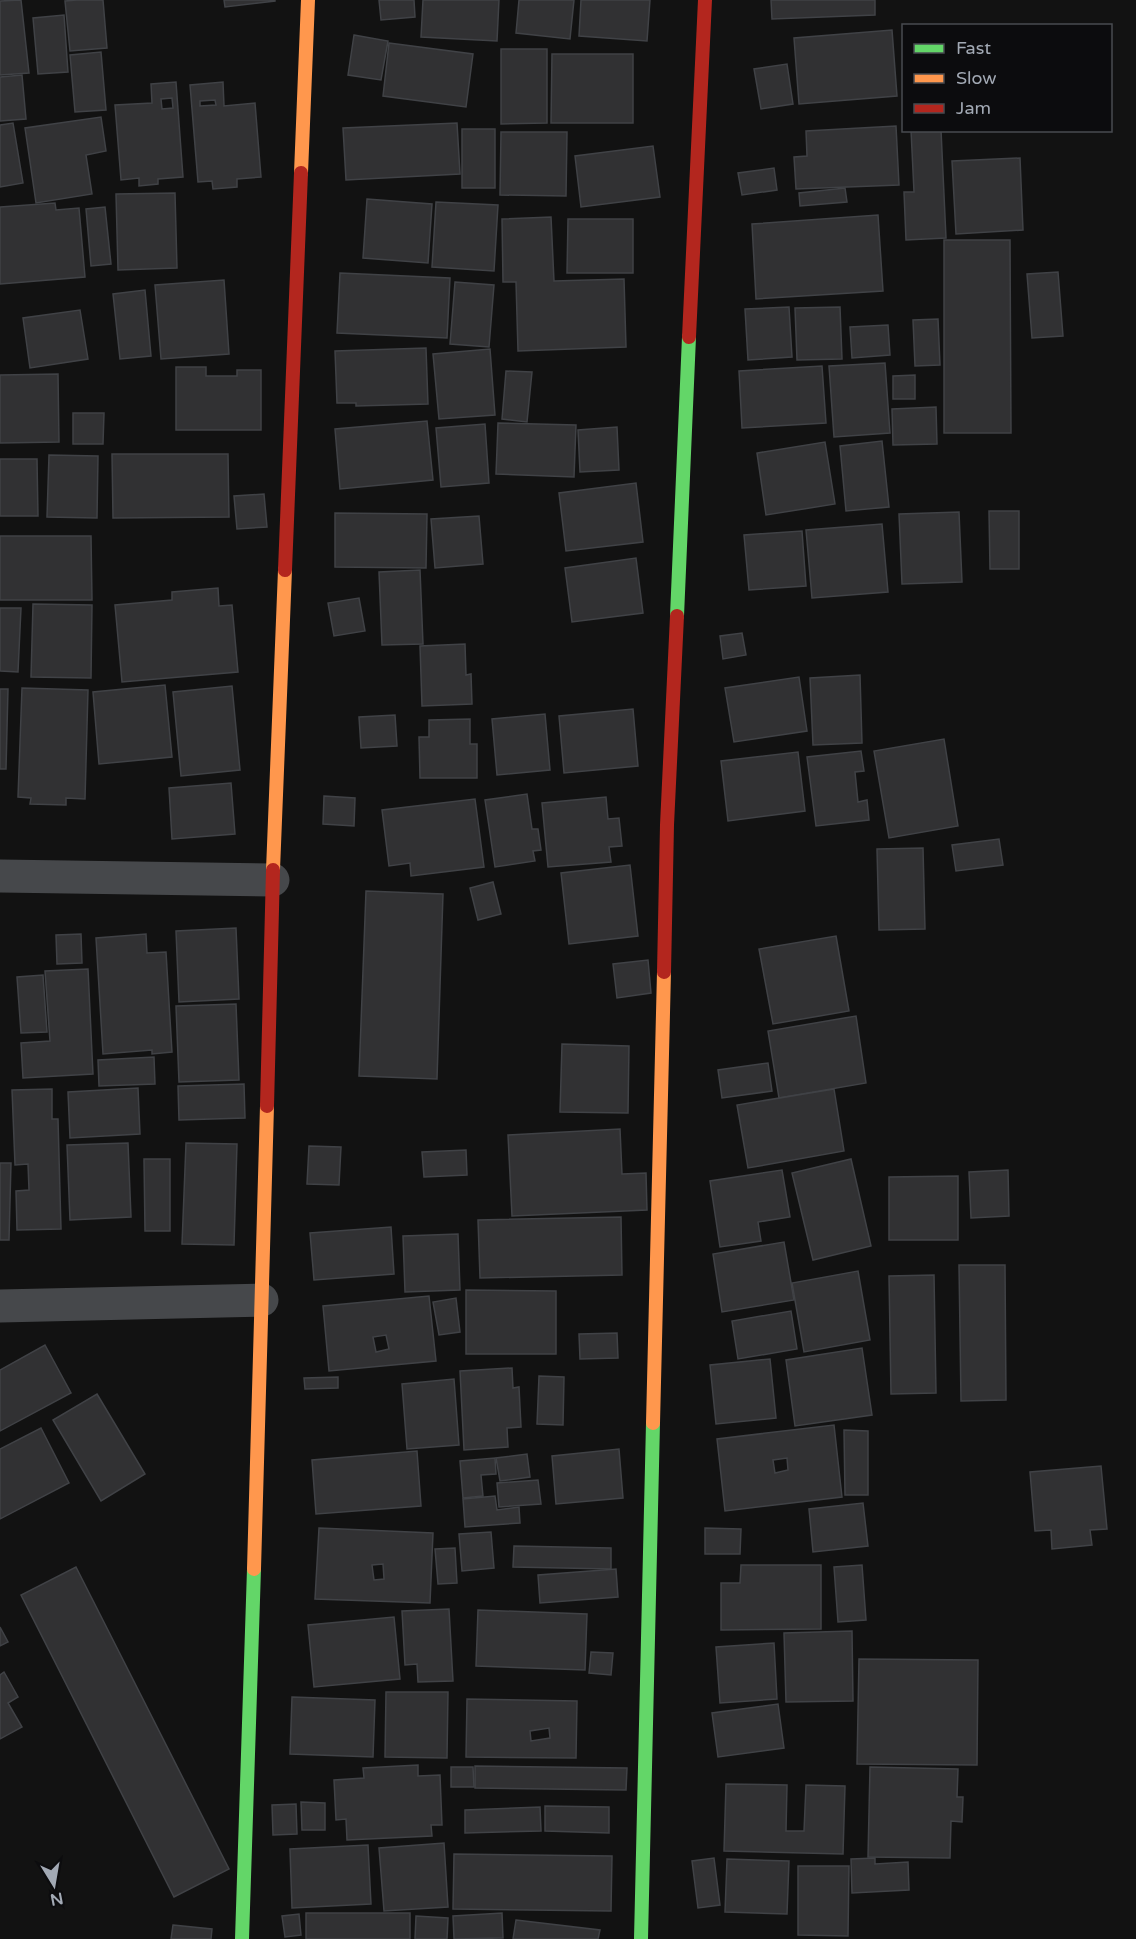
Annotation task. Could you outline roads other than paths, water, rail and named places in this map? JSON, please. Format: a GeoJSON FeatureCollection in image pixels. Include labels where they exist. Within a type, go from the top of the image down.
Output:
{"type":"FeatureCollection","features":[{"type":"Feature","properties":{"kind":"street"},"geometry":{"type":"LineString","coordinates":[[242,1939],[273,880],[308,0]]}},
{"type":"Feature","properties":{"kind":"street"},"geometry":{"type":"LineString","coordinates":[[641,1939],[667,825],[705,0]]}},
{"type":"Feature","properties":{"kind":"street"},"geometry":{"type":"LineString","coordinates":[[0,876],[273,880]]}},
{"type":"Feature","properties":{"kind":"street"},"geometry":{"type":"LineString","coordinates":[[0,1306],[262,1300]]}}]}
